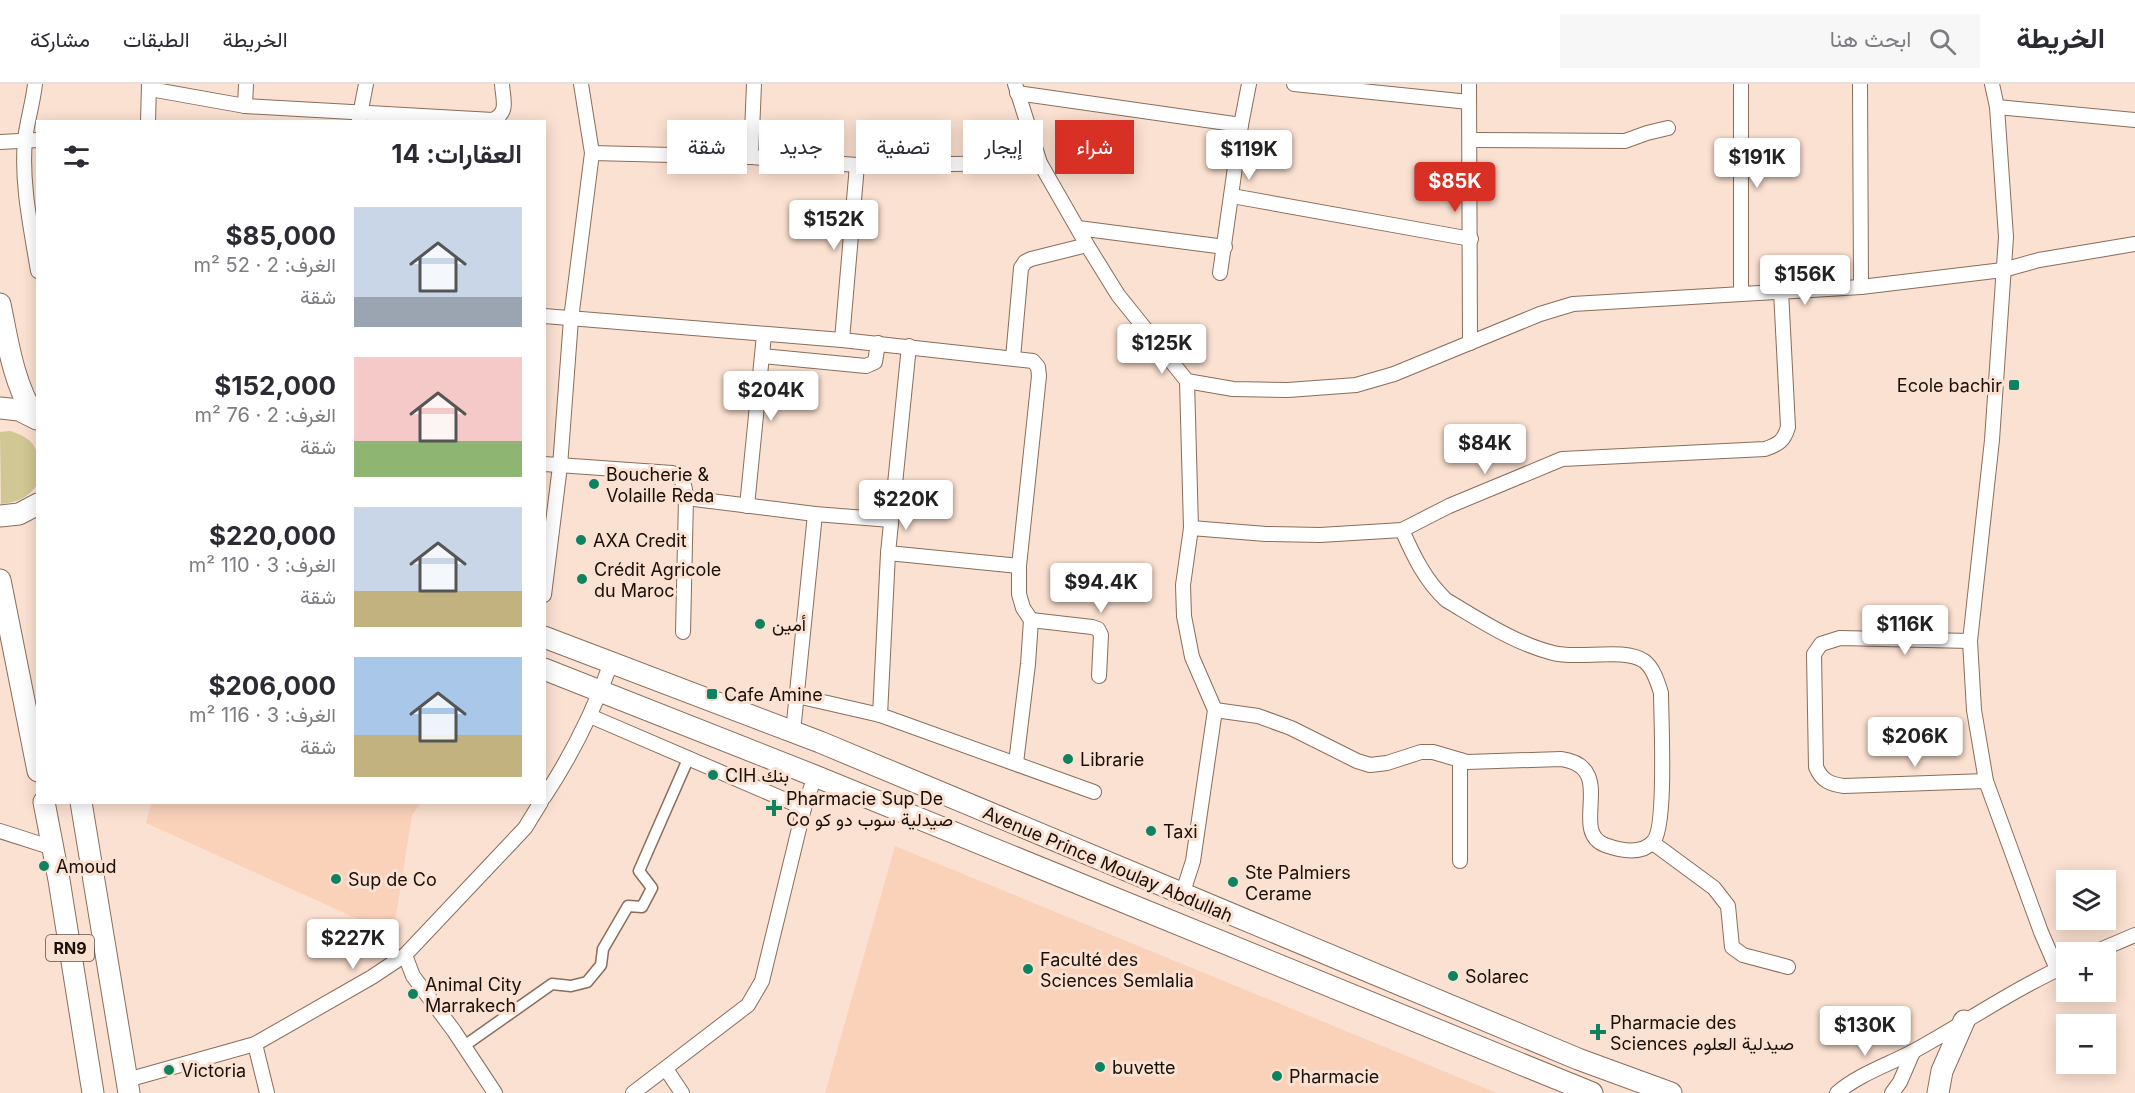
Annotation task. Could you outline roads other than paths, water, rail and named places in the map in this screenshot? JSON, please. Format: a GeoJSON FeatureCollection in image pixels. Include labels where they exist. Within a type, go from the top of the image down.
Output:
{"type":"FeatureCollection","features":[{"type":"Feature","properties":{"kind":"main road"},"geometry":{"type":"LineString","coordinates":[[0,304],[13,368],[21,393],[36,418]]}},
{"type":"Feature","properties":{"kind":"main road"},"geometry":{"type":"LineString","coordinates":[[0,408],[18,410],[36,418]]}},
{"type":"Feature","properties":{"kind":"main road"},"geometry":{"type":"LineString","coordinates":[[0,516],[19,514],[36,506]]}},
{"type":"Feature","properties":{"kind":"main road"},"geometry":{"type":"LineString","coordinates":[[0,580],[36,761]]}},
{"type":"Feature","properties":{"kind":"main road","name":"Avenue Prince Moulay Abdullah"},"geometry":{"type":"LineString","coordinates":[[546,638],[793,732],[1578,1059],[1671,1093]]}},
{"type":"Feature","properties":{"kind":"main road","name":"Avenue Prince Moulay Abdullah"},"geometry":{"type":"LineString","coordinates":[[546,670],[600,691],[695,745],[815,776],[1592,1093]]}},
{"type":"Feature","properties":{"kind":"main road","name":"RN9"},"geometry":{"type":"LineString","coordinates":[[44,804],[93,1093]]}},
{"type":"Feature","properties":{"kind":"main road","name":"RN9"},"geometry":{"type":"LineString","coordinates":[[81,804],[128,1086]]}},
{"type":"Feature","properties":{"kind":"main road"},"geometry":{"type":"LineString","coordinates":[[1938,1093],[1942,1071],[1964,1021]]}},
{"type":"Feature","properties":{"kind":"street"},"geometry":{"type":"LineString","coordinates":[[35,84],[26,188],[36,257]]}},
{"type":"Feature","properties":{"kind":"street"},"geometry":{"type":"LineString","coordinates":[[245,106],[246,84]]}},
{"type":"Feature","properties":{"kind":"street"},"geometry":{"type":"LineString","coordinates":[[360,117],[366,84]]}},
{"type":"Feature","properties":{"kind":"street"},"geometry":{"type":"LineString","coordinates":[[148,120],[149,87],[245,106],[360,117],[493,120],[501,116],[504,110],[502,84]]}},
{"type":"Feature","properties":{"kind":"street"},"geometry":{"type":"LineString","coordinates":[[546,578],[560,466],[571,319],[592,153],[581,84]]}},
{"type":"Feature","properties":{"kind":"street"},"geometry":{"type":"LineString","coordinates":[[751,157],[754,84]]}},
{"type":"Feature","properties":{"kind":"street"},"geometry":{"type":"LineString","coordinates":[[1220,273],[1249,84]]}},
{"type":"Feature","properties":{"kind":"street"},"geometry":{"type":"LineString","coordinates":[[1294,84],[1469,102]]}},
{"type":"Feature","properties":{"kind":"street"},"geometry":{"type":"LineString","coordinates":[[1469,84],[1470,343]]}},
{"type":"Feature","properties":{"kind":"street"},"geometry":{"type":"LineString","coordinates":[[1741,84],[1741,294]]}},
{"type":"Feature","properties":{"kind":"street"},"geometry":{"type":"LineString","coordinates":[[1860,84],[1861,287]]}},
{"type":"Feature","properties":{"kind":"street"},"geometry":{"type":"LineString","coordinates":[[1992,84],[1997,106],[2006,237],[1992,440],[1971,641],[1974,710],[1986,781],[2041,932],[2056,957]]}},
{"type":"Feature","properties":{"kind":"street"},"geometry":{"type":"LineString","coordinates":[[1026,120],[1016,89],[1241,125]]}},
{"type":"Feature","properties":{"kind":"street"},"geometry":{"type":"LineString","coordinates":[[1997,106],[2135,120]]}},
{"type":"Feature","properties":{"kind":"street"},"geometry":{"type":"LineString","coordinates":[[1471,140],[1625,141],[1668,128]]}},
{"type":"Feature","properties":{"kind":"street"},"geometry":{"type":"LineString","coordinates":[[0,142],[31,140]]}},
{"type":"Feature","properties":{"kind":"street"},"geometry":{"type":"LineString","coordinates":[[592,153],[751,157],[856,165]]}},
{"type":"Feature","properties":{"kind":"street"},"geometry":{"type":"LineString","coordinates":[[1043,167],[1118,295],[1187,381],[1191,528],[1183,585],[1184,616],[1192,657],[1215,710],[1193,861],[1182,895]]}},
{"type":"Feature","properties":{"kind":"street"},"geometry":{"type":"LineString","coordinates":[[842,340],[856,174]]}},
{"type":"Feature","properties":{"kind":"street"},"geometry":{"type":"LineString","coordinates":[[1232,196],[1471,239]]}},
{"type":"Feature","properties":{"kind":"street"},"geometry":{"type":"LineString","coordinates":[[1078,228],[1225,247]]}},
{"type":"Feature","properties":{"kind":"street"},"geometry":{"type":"LineString","coordinates":[[1187,381],[1233,389],[1288,390],[1356,386],[1394,374],[1540,314],[1573,304],[1861,287],[2003,270],[2039,260],[2135,244]]}},
{"type":"Feature","properties":{"kind":"street"},"geometry":{"type":"LineString","coordinates":[[1013,358],[1022,268],[1025,262],[1087,245]]}},
{"type":"Feature","properties":{"kind":"street"},"geometry":{"type":"LineString","coordinates":[[1191,528],[1320,536],[1402,530],[1449,506],[1562,459],[1765,448],[1778,445],[1785,438],[1788,427],[1781,291]]}},
{"type":"Feature","properties":{"kind":"street"},"geometry":{"type":"LineString","coordinates":[[546,316],[909,346],[1033,361],[1038,367],[1039,376],[1019,566],[1019,594],[1023,608],[1031,620],[1016,763]]}},
{"type":"Feature","properties":{"kind":"street"},"geometry":{"type":"LineString","coordinates":[[747,506],[764,335]]}},
{"type":"Feature","properties":{"kind":"street"},"geometry":{"type":"LineString","coordinates":[[762,356],[866,366],[875,362],[878,344]]}},
{"type":"Feature","properties":{"kind":"street"},"geometry":{"type":"LineString","coordinates":[[880,715],[888,553],[909,346]]}},
{"type":"Feature","properties":{"kind":"street"},"geometry":{"type":"LineString","coordinates":[[546,464],[672,473],[680,477],[685,484],[686,498],[683,632]]}},
{"type":"Feature","properties":{"kind":"street"},"geometry":{"type":"LineString","coordinates":[[686,498],[815,514],[891,520]]}},
{"type":"Feature","properties":{"kind":"street"},"geometry":{"type":"LineString","coordinates":[[793,732],[815,514]]}},
{"type":"Feature","properties":{"kind":"street"},"geometry":{"type":"LineString","coordinates":[[1215,710],[1258,716],[1291,728],[1357,761],[1370,765],[1387,763],[1421,752],[1433,752],[1467,762],[1561,759],[1574,761],[1582,765],[1591,783],[1591,819],[1596,839],[1603,844],[1626,851],[1644,849],[1653,843],[1660,831],[1662,805],[1661,693],[1658,681],[1644,661],[1625,654],[1569,656],[1553,653],[1514,639],[1446,600],[1437,592],[1418,566],[1402,530]]}},
{"type":"Feature","properties":{"kind":"street"},"geometry":{"type":"LineString","coordinates":[[888,553],[1019,566]]}},
{"type":"Feature","properties":{"kind":"street"},"geometry":{"type":"LineString","coordinates":[[1031,620],[1098,629],[1101,635],[1099,676]]}},
{"type":"Feature","properties":{"kind":"street"},"geometry":{"type":"LineString","coordinates":[[1971,641],[1840,638],[1821,644],[1814,654],[1816,767],[1824,780],[1844,786],[1986,781]]}},
{"type":"Feature","properties":{"kind":"street"},"geometry":{"type":"LineString","coordinates":[[546,794],[590,716],[611,663]]}},
{"type":"Feature","properties":{"kind":"street"},"geometry":{"type":"LineString","coordinates":[[797,696],[880,715],[1094,792]]}},
{"type":"Feature","properties":{"kind":"street"},"geometry":{"type":"LineString","coordinates":[[590,716],[695,745],[804,808]]}},
{"type":"Feature","properties":{"kind":"street"},"geometry":{"type":"LineString","coordinates":[[464,1046],[552,984],[571,986],[587,982],[601,964],[603,949],[628,906],[642,907],[652,888],[639,871],[695,745]]}},
{"type":"Feature","properties":{"kind":"street"},"geometry":{"type":"LineString","coordinates":[[1460,760],[1460,861]]}},
{"type":"Feature","properties":{"kind":"street"},"geometry":{"type":"LineString","coordinates":[[633,1093],[748,1005],[762,981],[804,808],[815,776]]}},
{"type":"Feature","properties":{"kind":"street"},"geometry":{"type":"LineString","coordinates":[[128,1086],[255,1044],[363,983],[405,955],[518,835],[540,804]]}},
{"type":"Feature","properties":{"kind":"street"},"geometry":{"type":"LineString","coordinates":[[0,831],[53,848]]}},
{"type":"Feature","properties":{"kind":"street"},"geometry":{"type":"LineString","coordinates":[[1653,843],[1714,888],[1728,906],[1732,947],[1743,956],[1788,967]]}},
{"type":"Feature","properties":{"kind":"street"},"geometry":{"type":"LineString","coordinates":[[2116,943],[2135,935]]}},
{"type":"Feature","properties":{"kind":"street"},"geometry":{"type":"LineString","coordinates":[[405,955],[412,976],[464,1046],[495,1093]]}},
{"type":"Feature","properties":{"kind":"street"},"geometry":{"type":"LineString","coordinates":[[1837,1093],[1866,1074],[1913,1052],[2056,970]]}},
{"type":"Feature","properties":{"kind":"street"},"geometry":{"type":"LineString","coordinates":[[255,1044],[267,1093]]}},
{"type":"Feature","properties":{"kind":"street"},"geometry":{"type":"LineString","coordinates":[[1892,1093],[1900,1082],[1913,1052]]}},
{"type":"Feature","properties":{"kind":"street"},"geometry":{"type":"LineString","coordinates":[[666,1069],[682,1093]]}},
{"type":"Feature","properties":{"kind":"place","name":"Ecole bachir"},"geometry":{"type":"Point","coordinates":[2014,385]}},
{"type":"Feature","properties":{"kind":"place","name":"Boucherie & Volaille Reda"},"geometry":{"type":"Point","coordinates":[594,484]}},
{"type":"Feature","properties":{"kind":"place","name":"AXA Credit"},"geometry":{"type":"Point","coordinates":[581,540]}},
{"type":"Feature","properties":{"kind":"place","name":"Crédit Agricole du Maroc"},"geometry":{"type":"Point","coordinates":[582,579]}},
{"type":"Feature","properties":{"kind":"place","name":"أمين"},"geometry":{"type":"Point","coordinates":[760,624]}},
{"type":"Feature","properties":{"kind":"place","name":"Cafe Amine"},"geometry":{"type":"Point","coordinates":[712,694]}},
{"type":"Feature","properties":{"kind":"place","name":"Librarie"},"geometry":{"type":"Point","coordinates":[1068,759]}},
{"type":"Feature","properties":{"kind":"place","name":"CIH بنك"},"geometry":{"type":"Point","coordinates":[713,775]}},
{"type":"Feature","properties":{"kind":"place","name":"Pharmacie Sup De Co صيدلية سوب دو كو"},"geometry":{"type":"Point","coordinates":[774,808]}},
{"type":"Feature","properties":{"kind":"place","name":"Taxi"},"geometry":{"type":"Point","coordinates":[1151,831]}},
{"type":"Feature","properties":{"kind":"place","name":"Amoud"},"geometry":{"type":"Point","coordinates":[44,866]}},
{"type":"Feature","properties":{"kind":"place","name":"Sup de Co"},"geometry":{"type":"Point","coordinates":[336,879]}},
{"type":"Feature","properties":{"kind":"place","name":"Ste Palmiers Cerame"},"geometry":{"type":"Point","coordinates":[1233,882]}},
{"type":"Feature","properties":{"kind":"place","name":"Faculté des Sciences Semlalia"},"geometry":{"type":"Point","coordinates":[1028,969]}},
{"type":"Feature","properties":{"kind":"place","name":"Solarec"},"geometry":{"type":"Point","coordinates":[1453,976]}},
{"type":"Feature","properties":{"kind":"place","name":"Animal City Marrakech"},"geometry":{"type":"Point","coordinates":[413,994]}},
{"type":"Feature","properties":{"kind":"place","name":"Pharmacie des Sciences صيدلية العلوم"},"geometry":{"type":"Point","coordinates":[1598,1032]}},
{"type":"Feature","properties":{"kind":"place","name":"buvette"},"geometry":{"type":"Point","coordinates":[1100,1067]}},
{"type":"Feature","properties":{"kind":"place","name":"Victoria"},"geometry":{"type":"Point","coordinates":[169,1070]}},
{"type":"Feature","properties":{"kind":"place","name":"Pharmacie"},"geometry":{"type":"Point","coordinates":[1277,1076]}}]}
